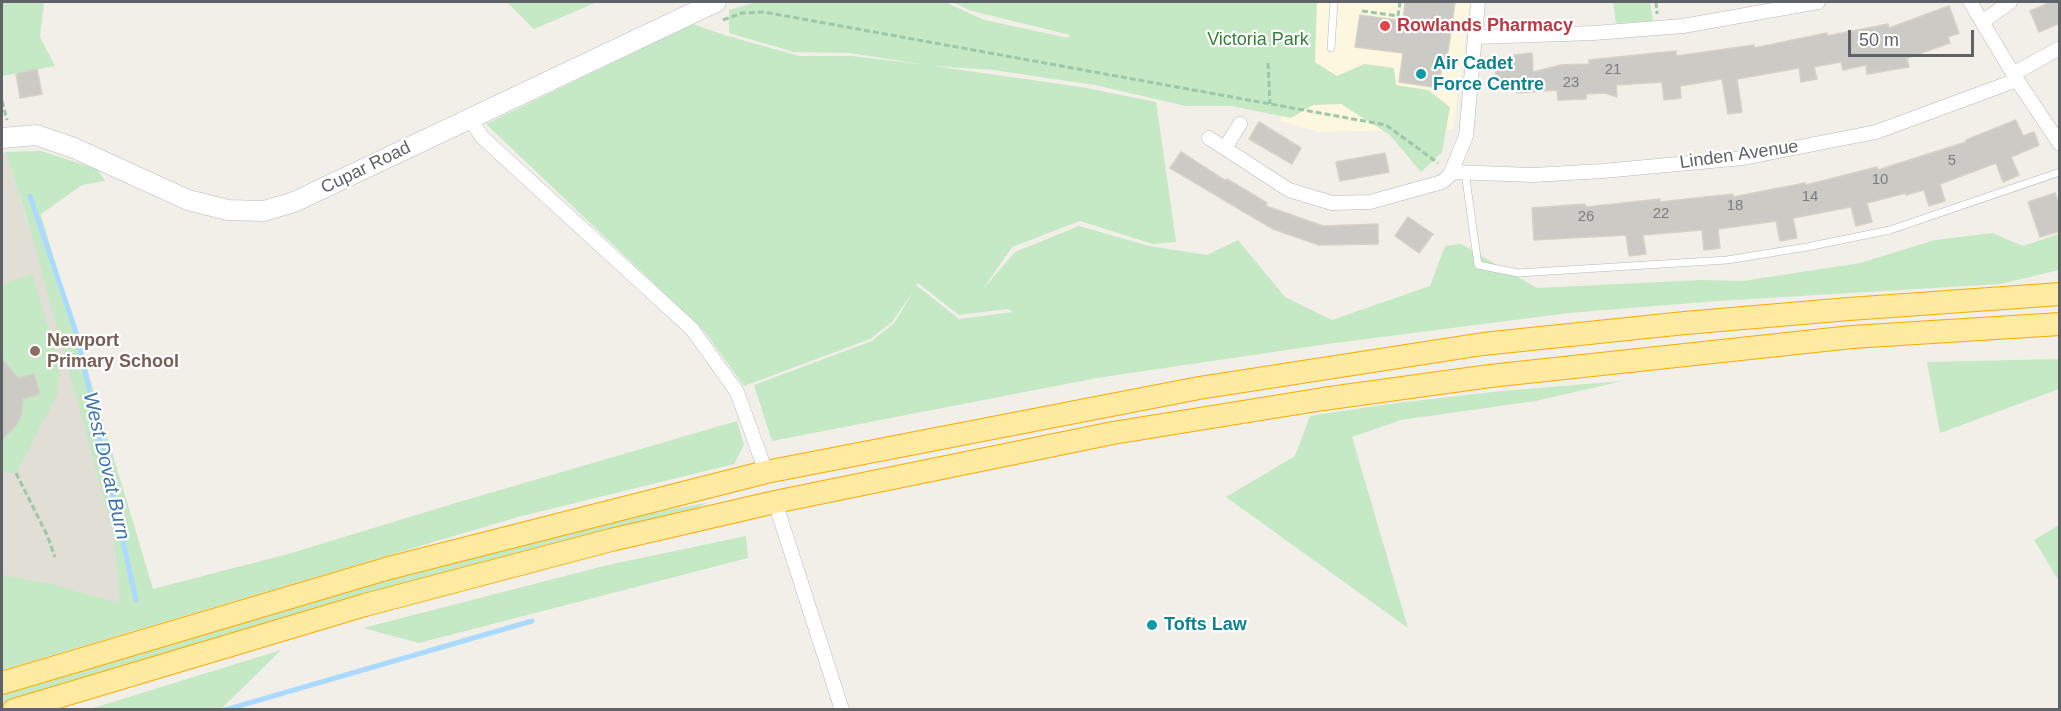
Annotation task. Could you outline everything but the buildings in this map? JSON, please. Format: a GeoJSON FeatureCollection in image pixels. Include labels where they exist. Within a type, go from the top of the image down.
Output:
{"type":"FeatureCollection","features":[{"type":"Feature","properties":{"kind":"highway"},"geometry":{"type":"LineString","coordinates":[[2,683],[389,568],[766,472],[1199,388],[1483,344],[1708,321],[2060,294]]}},
{"type":"Feature","properties":{"kind":"highway"},"geometry":{"type":"LineString","coordinates":[[14,710],[365,605],[611,540],[775,502],[1113,434],[1323,399],[1490,376],[1852,337],[2060,324]]}},
{"type":"Feature","properties":{"kind":"main road","name":"Cupar Road"},"geometry":{"type":"LineString","coordinates":[[2,138],[36,135],[74,148],[188,200],[228,210],[264,211],[294,202],[716,2]]}},
{"type":"Feature","properties":{"kind":"street"},"geometry":{"type":"LineString","coordinates":[[1209,138],[1289,190],[1332,203],[1370,202],[1442,182],[1458,172],[1466,136],[1478,2]]}},
{"type":"Feature","properties":{"kind":"street"},"geometry":{"type":"LineString","coordinates":[[1475,37],[1594,33],[1683,26],[1818,2]]}},
{"type":"Feature","properties":{"kind":"street"},"geometry":{"type":"LineString","coordinates":[[1970,2],[2015,77],[2058,136]]}},
{"type":"Feature","properties":{"kind":"street"},"geometry":{"type":"LineString","coordinates":[[1983,22],[2010,2]]}},
{"type":"Feature","properties":{"kind":"street","name":"Linden Avenue"},"geometry":{"type":"LineString","coordinates":[[1458,172],[1545,175],[1743,158],[1876,132],[2015,77],[2060,48]]}},
{"type":"Feature","properties":{"kind":"street"},"geometry":{"type":"LineString","coordinates":[[469,118],[482,137],[692,329],[737,392],[766,472]]}},
{"type":"Feature","properties":{"kind":"street"},"geometry":{"type":"LineString","coordinates":[[1225,148],[1240,124]]}},
{"type":"Feature","properties":{"kind":"street"},"geometry":{"type":"LineString","coordinates":[[775,502],[842,710]]}},
{"type":"Feature","properties":{"kind":"lane"},"geometry":{"type":"LineString","coordinates":[[1331,48],[1334,2]]}},
{"type":"Feature","properties":{"kind":"lane"},"geometry":{"type":"LineString","coordinates":[[1458,172],[1478,265],[1518,273],[1727,260],[1807,247],[1890,230],[2060,172]]}},
{"type":"Feature","properties":{"kind":"path"},"geometry":{"type":"LineString","coordinates":[[1362,11],[1398,16],[1400,2]]}},
{"type":"Feature","properties":{"kind":"path"},"geometry":{"type":"LineString","coordinates":[[717,23],[742,13],[764,12],[1386,125],[1438,164]]}},
{"type":"Feature","properties":{"kind":"path"},"geometry":{"type":"LineString","coordinates":[[1268,63],[1270,104]]}},
{"type":"Feature","properties":{"kind":"path"},"geometry":{"type":"LineString","coordinates":[[16,473],[48,535],[55,557]]}},
{"type":"Feature","properties":{"kind":"shaded area"},"geometry":{"type":"Polygon","coordinates":[[[1298,2],[1471,2],[1453,129],[1320,132],[1281,121],[1298,2]]]}},
{"type":"Feature","properties":{"kind":"shaded area","name":"Newport Primary School"},"geometry":{"type":"Polygon","coordinates":[[[6,152],[108,479],[121,610],[2,644],[2,153],[6,152]]]}},
{"type":"Feature","properties":{"kind":"green space"},"geometry":{"type":"Polygon","coordinates":[[[2,2],[44,2],[40,37],[55,66],[2,76],[2,2]]]}},
{"type":"Feature","properties":{"kind":"green space"},"geometry":{"type":"Polygon","coordinates":[[[507,2],[597,2],[534,29],[507,2]]]}},
{"type":"Feature","properties":{"kind":"green space","name":"Victoria Park"},"geometry":{"type":"Polygon","coordinates":[[[757,2],[945,2],[984,20],[1068,38],[1070,35],[972,11],[952,2],[1317,2],[1315,62],[1337,76],[1364,64],[1394,68],[1396,85],[1428,90],[1450,107],[1442,152],[1421,172],[1390,135],[1341,104],[1313,105],[1291,118],[1231,106],[1186,106],[1095,85],[993,70],[933,66],[1081,87],[1156,102],[1176,242],[1153,244],[1080,221],[1012,247],[983,289],[1015,252],[1079,226],[1149,246],[1207,255],[1238,240],[1285,297],[1332,320],[1430,286],[1445,246],[1461,244],[1537,288],[1701,280],[1743,281],[1860,263],[1935,240],[1992,233],[2023,246],[2059,234],[2059,270],[2000,284],[1717,301],[1569,313],[1327,344],[1097,378],[772,441],[754,385],[872,341],[895,322],[914,290],[892,322],[870,339],[744,386],[705,332],[486,124],[693,24],[799,56],[852,56],[926,65],[850,53],[794,52],[729,33],[729,10],[757,2]],[[918,283],[916,285],[959,319],[1013,312],[1008,309],[959,315],[918,283]]]}},
{"type":"Feature","properties":{"kind":"green space"},"geometry":{"type":"Polygon","coordinates":[[[1613,2],[1650,2],[1653,21],[1616,23],[1613,2]]]}},
{"type":"Feature","properties":{"kind":"green space"},"geometry":{"type":"Polygon","coordinates":[[[41,151],[97,169],[105,181],[82,185],[34,219],[41,215],[153,589],[288,554],[737,421],[744,445],[734,464],[518,517],[2,670],[2,575],[51,584],[120,603],[113,531],[28,222],[6,152],[41,151]]]}},
{"type":"Feature","properties":{"kind":"green space"},"geometry":{"type":"Polygon","coordinates":[[[32,274],[60,367],[57,395],[16,473],[2,472],[2,284],[32,274]]]}},
{"type":"Feature","properties":{"kind":"green space"},"geometry":{"type":"Polygon","coordinates":[[[2059,359],[2059,389],[1940,433],[1927,362],[2059,359]]]}},
{"type":"Feature","properties":{"kind":"green space"},"geometry":{"type":"Polygon","coordinates":[[[1623,381],[1535,401],[1401,420],[1352,437],[1408,628],[1226,497],[1295,456],[1310,416],[1501,391],[1623,381]]]}},
{"type":"Feature","properties":{"kind":"green space"},"geometry":{"type":"Polygon","coordinates":[[[707,503],[682,515],[336,605],[2,704],[2,693],[325,596],[588,527],[707,503]]]}},
{"type":"Feature","properties":{"kind":"green space"},"geometry":{"type":"Polygon","coordinates":[[[2059,525],[2059,581],[2034,540],[2059,525]]]}},
{"type":"Feature","properties":{"kind":"green space"},"geometry":{"type":"Polygon","coordinates":[[[746,536],[748,558],[419,643],[363,628],[608,565],[746,536]]]}},
{"type":"Feature","properties":{"kind":"green space"},"geometry":{"type":"Polygon","coordinates":[[[281,650],[221,709],[90,709],[281,650]]]}},
{"type":"Feature","properties":{"kind":"waterway","name":"West Dovat Burn"},"geometry":{"type":"LineString","coordinates":[[30,196],[77,335],[136,600]]}},
{"type":"Feature","properties":{"kind":"waterway"},"geometry":{"type":"LineString","coordinates":[[225,710],[532,621]]}},
{"type":"Feature","properties":{"kind":"place","name":"Rowlands Pharmacy"},"geometry":{"type":"Point","coordinates":[1385,26]}},
{"type":"Feature","properties":{"kind":"place","name":"Air Cadet Force Centre"},"geometry":{"type":"Point","coordinates":[1421,74]}},
{"type":"Feature","properties":{"kind":"place","name":"Newport Primary School"},"geometry":{"type":"Point","coordinates":[35,351]}},
{"type":"Feature","properties":{"kind":"place","name":"Tofts Law"},"geometry":{"type":"Point","coordinates":[1152,625]}}]}
